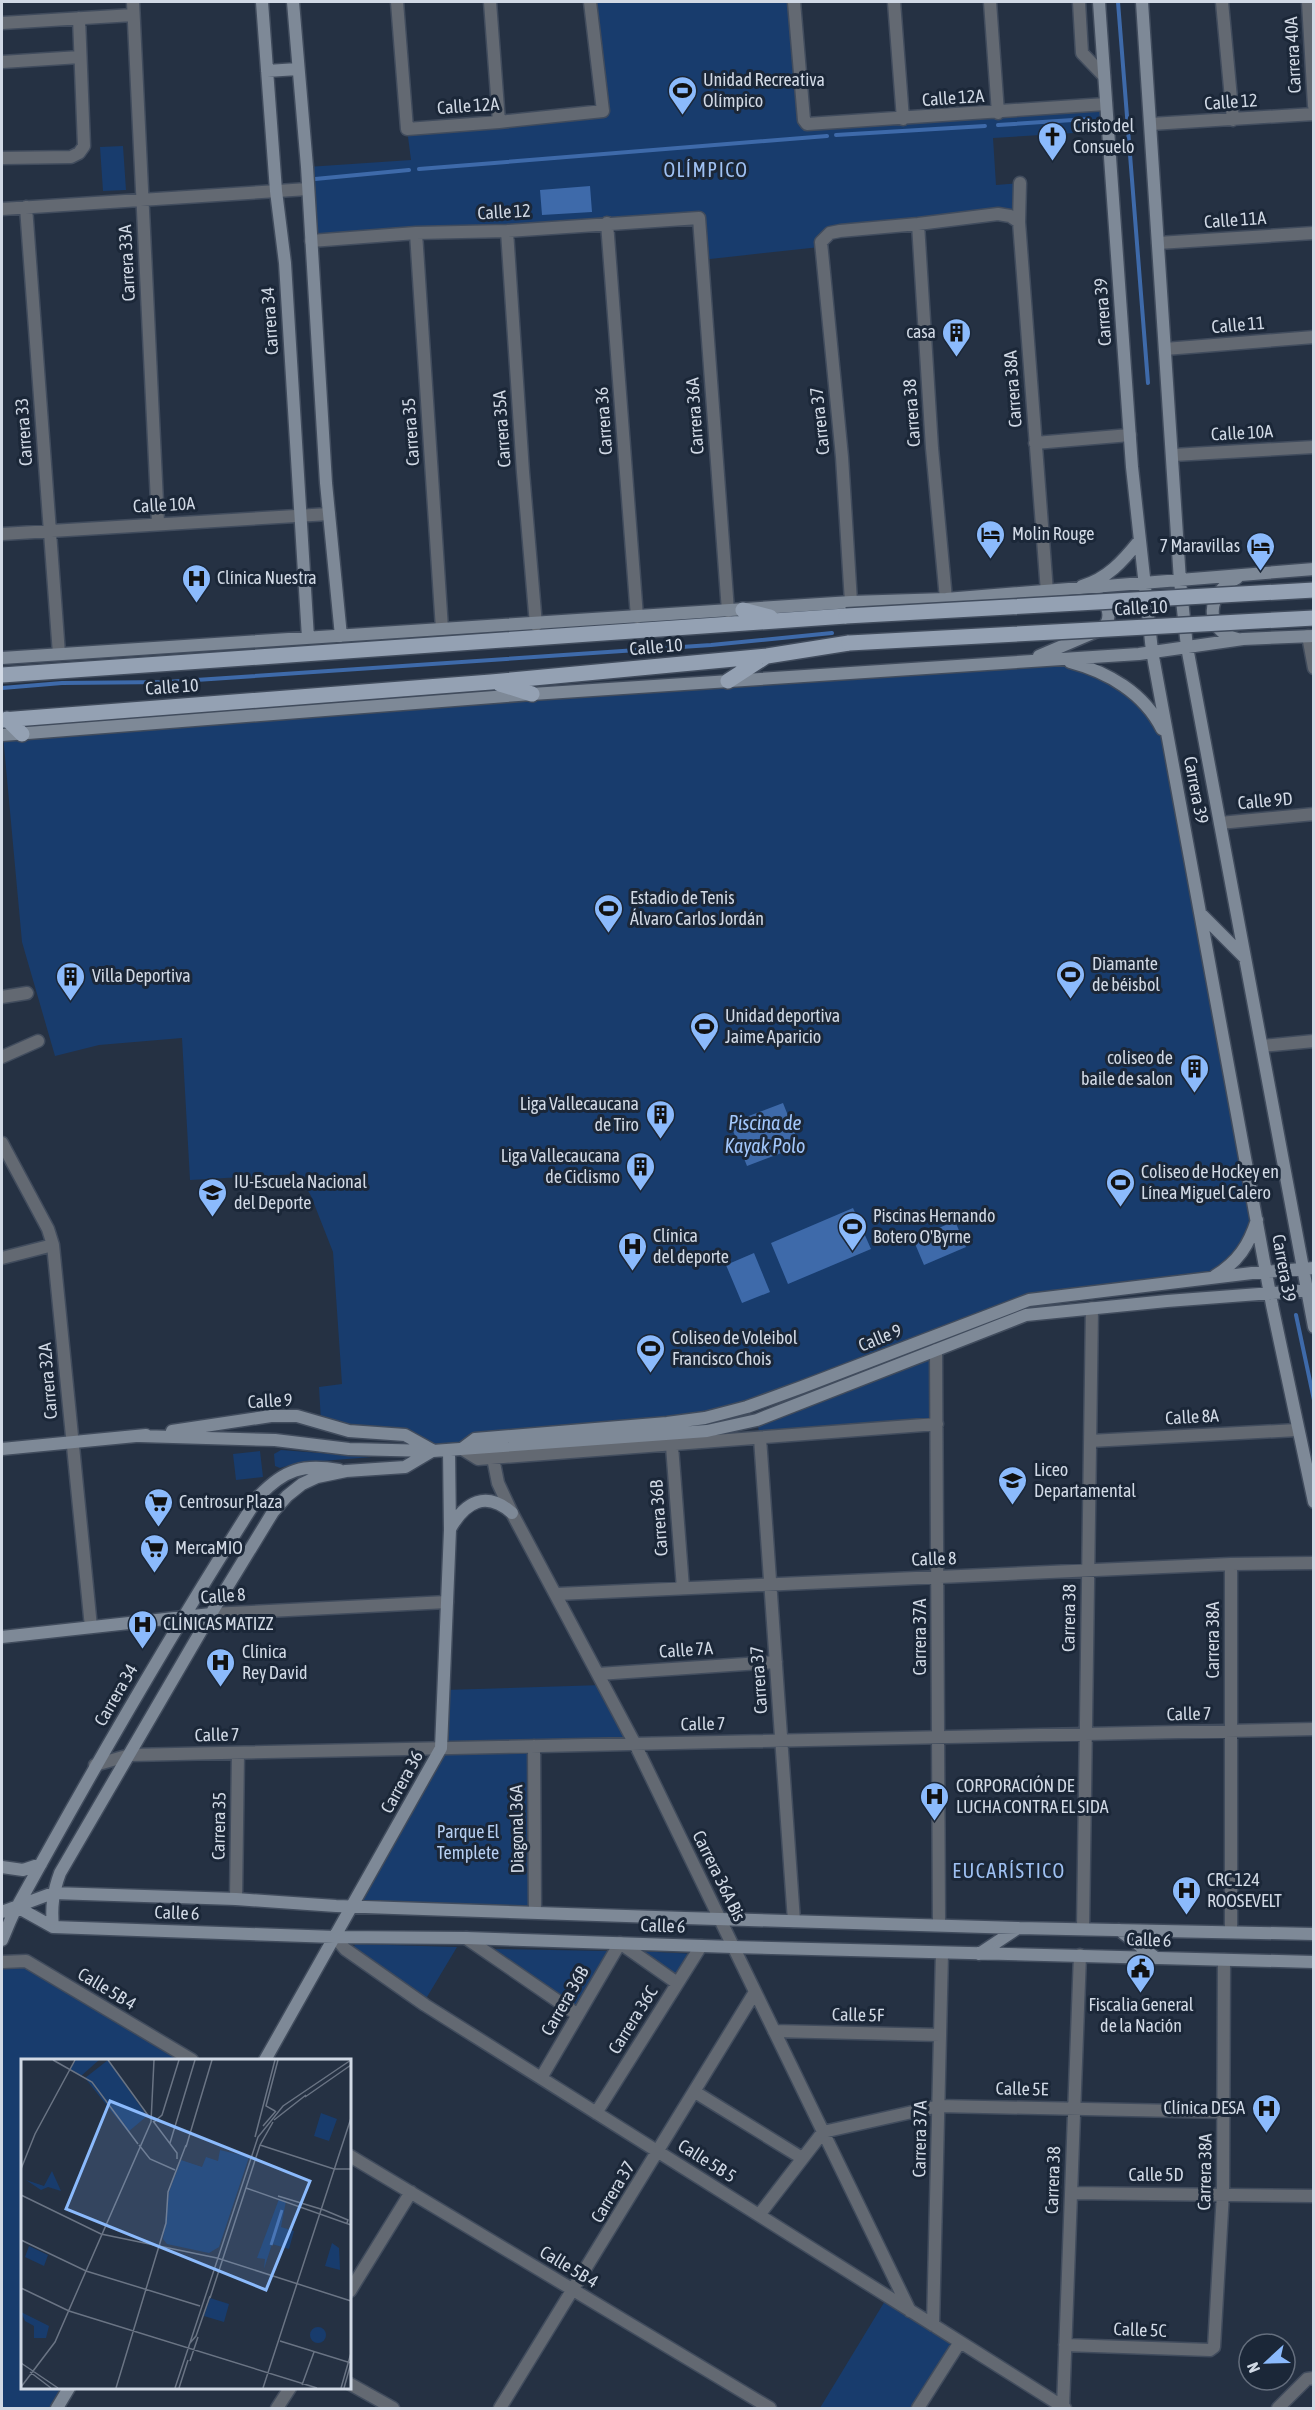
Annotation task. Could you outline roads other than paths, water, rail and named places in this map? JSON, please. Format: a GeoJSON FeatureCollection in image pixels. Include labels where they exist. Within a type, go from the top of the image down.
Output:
{"type":"FeatureCollection","features":[{"type":"Feature","properties":{"kind":"main road","name":"Carrera 34"},"geometry":{"type":"LineString","coordinates":[[262,2],[276,190],[285,263],[308,638]]}},
{"type":"Feature","properties":{"kind":"main road"},"geometry":{"type":"LineString","coordinates":[[293,2],[308,189],[329,514],[340,636]]}},
{"type":"Feature","properties":{"kind":"main road","name":"Carrera 39"},"geometry":{"type":"LineString","coordinates":[[1099,2],[1138,541],[1148,625],[1266,1272],[1297,1430],[1314,1502]]}},
{"type":"Feature","properties":{"kind":"main road","name":"Carrera 39"},"geometry":{"type":"LineString","coordinates":[[1142,2],[1180,581],[1187,647],[1262,1046],[1308,1269],[1314,1327]]}},
{"type":"Feature","properties":{"kind":"main road"},"geometry":{"type":"LineString","coordinates":[[267,71],[298,69]]}},
{"type":"Feature","properties":{"kind":"main road"},"geometry":{"type":"LineString","coordinates":[[1069,590],[1088,585],[1106,575],[1122,562],[1138,541]]}},
{"type":"Feature","properties":{"kind":"main road","name":"Calle 10"},"geometry":{"type":"LineString","coordinates":[[2,675],[782,620],[849,609],[946,599],[1314,569]]}},
{"type":"Feature","properties":{"kind":"main road"},"geometry":{"type":"LineString","coordinates":[[1243,639],[1234,638],[1224,632],[1216,623],[1213,612],[1214,601],[1219,590],[1228,582],[1244,575]]}},
{"type":"Feature","properties":{"kind":"main road"},"geometry":{"type":"LineString","coordinates":[[1148,625],[1152,603],[1159,593],[1180,581]]}},
{"type":"Feature","properties":{"kind":"main road"},"geometry":{"type":"LineString","coordinates":[[1023,662],[1090,636],[1104,627],[1109,618],[1108,608],[1099,597],[1086,589]]}},
{"type":"Feature","properties":{"kind":"main road","name":"Calle 10"},"geometry":{"type":"LineString","coordinates":[[2,658],[833,604],[849,609],[1314,590]]}},
{"type":"Feature","properties":{"kind":"main road"},"geometry":{"type":"LineString","coordinates":[[802,618],[833,604]]}},
{"type":"Feature","properties":{"kind":"main road"},"geometry":{"type":"LineString","coordinates":[[736,610],[782,620]]}},
{"type":"Feature","properties":{"kind":"main road","name":"Calle 10"},"geometry":{"type":"LineString","coordinates":[[4,720],[491,682],[767,656],[849,643],[1314,618]]}},
{"type":"Feature","properties":{"kind":"main road","name":"Calle 10"},"geometry":{"type":"LineString","coordinates":[[2,735],[532,694],[1023,662],[1152,651],[1243,639],[1311,636]]}},
{"type":"Feature","properties":{"kind":"main road"},"geometry":{"type":"LineString","coordinates":[[728,681],[767,656]]}},
{"type":"Feature","properties":{"kind":"main road"},"geometry":{"type":"LineString","coordinates":[[1045,660],[1066,661],[1088,667],[1125,686],[1143,701],[1157,718],[1169,742]]}},
{"type":"Feature","properties":{"kind":"main road"},"geometry":{"type":"LineString","coordinates":[[491,682],[532,694]]}},
{"type":"Feature","properties":{"kind":"main road"},"geometry":{"type":"LineString","coordinates":[[4,720],[23,734],[37,717]]}},
{"type":"Feature","properties":{"kind":"main road"},"geometry":{"type":"LineString","coordinates":[[1201,914],[1245,958]]}},
{"type":"Feature","properties":{"kind":"main road"},"geometry":{"type":"LineString","coordinates":[[1210,1279],[1227,1269],[1241,1255],[1251,1238],[1257,1219]]}},
{"type":"Feature","properties":{"kind":"main road","name":"Calle 9"},"geometry":{"type":"LineString","coordinates":[[462,1449],[476,1439],[667,1424],[705,1418],[747,1407],[1023,1301],[1308,1269]]}},
{"type":"Feature","properties":{"kind":"main road","name":"Calle 9"},"geometry":{"type":"LineString","coordinates":[[140,1436],[266,1439],[349,1449],[433,1451],[707,1431],[757,1420],[1026,1315],[1310,1290]]}},
{"type":"Feature","properties":{"kind":"main road"},"geometry":{"type":"LineString","coordinates":[[802,1387],[820,1395]]}},
{"type":"Feature","properties":{"kind":"main road","name":"Calle 9"},"geometry":{"type":"LineString","coordinates":[[2,1449],[140,1436],[271,1416],[297,1416],[349,1431],[405,1435],[433,1451]]}},
{"type":"Feature","properties":{"kind":"main road","name":"Carrera 36"},"geometry":{"type":"LineString","coordinates":[[266,2059],[441,1748],[450,1530],[449,1450]]}},
{"type":"Feature","properties":{"kind":"main road","name":"Carrera 34"},"geometry":{"type":"LineString","coordinates":[[53,1927],[51,1910],[53,1893],[60,1873],[273,1512],[302,1484],[317,1477],[346,1471],[405,1467],[433,1451]]}},
{"type":"Feature","properties":{"kind":"main road","name":"Carrera 34"},"geometry":{"type":"LineString","coordinates":[[2,1940],[17,1907],[95,1765],[182,1617],[259,1496],[286,1473],[315,1466],[346,1471]]}},
{"type":"Feature","properties":{"kind":"main road"},"geometry":{"type":"LineString","coordinates":[[450,1530],[463,1510],[479,1501],[497,1502],[512,1513]]}},
{"type":"Feature","properties":{"kind":"main road","name":"Calle 8"},"geometry":{"type":"LineString","coordinates":[[2,1637],[211,1614]]}},
{"type":"Feature","properties":{"kind":"main road"},"geometry":{"type":"LineString","coordinates":[[2,1867],[23,1870],[41,1864]]}},
{"type":"Feature","properties":{"kind":"main road","name":"Calle 6"},"geometry":{"type":"LineString","coordinates":[[2,1912],[53,1893],[794,1921],[1314,1934]]}},
{"type":"Feature","properties":{"kind":"main road","name":"Calle 6"},"geometry":{"type":"LineString","coordinates":[[17,1907],[53,1927],[335,1937],[466,1938],[1314,1962]]}},
{"type":"Feature","properties":{"kind":"main road"},"geometry":{"type":"LineString","coordinates":[[979,1954],[1018,1928]]}},
{"type":"Feature","properties":{"kind":"main road"},"geometry":{"type":"LineString","coordinates":[[1119,1930],[1156,1958]]}},
{"type":"Feature","properties":{"kind":"main road"},"geometry":{"type":"LineString","coordinates":[[57,2409],[68,2389]]}},
{"type":"Feature","properties":{"kind":"street","name":"Carrera 33A"},"geometry":{"type":"LineString","coordinates":[[133,2],[158,523]]}},
{"type":"Feature","properties":{"kind":"street","name":"Calle 12A"},"geometry":{"type":"LineString","coordinates":[[397,2],[407,129],[603,111],[590,2]]}},
{"type":"Feature","properties":{"kind":"street"},"geometry":{"type":"LineString","coordinates":[[490,2],[499,122]]}},
{"type":"Feature","properties":{"kind":"street","name":"Calle 12A"},"geometry":{"type":"LineString","coordinates":[[795,2],[804,120],[807,124],[1106,104]]}},
{"type":"Feature","properties":{"kind":"street"},"geometry":{"type":"LineString","coordinates":[[894,2],[903,119]]}},
{"type":"Feature","properties":{"kind":"street"},"geometry":{"type":"LineString","coordinates":[[990,2],[998,113]]}},
{"type":"Feature","properties":{"kind":"street"},"geometry":{"type":"LineString","coordinates":[[1079,2],[1082,53],[1104,76]]}},
{"type":"Feature","properties":{"kind":"street"},"geometry":{"type":"LineString","coordinates":[[1222,2],[1233,120]]}},
{"type":"Feature","properties":{"kind":"street","name":"Carrera 40A"},"geometry":{"type":"LineString","coordinates":[[1308,2],[1314,106]]}},
{"type":"Feature","properties":{"kind":"street"},"geometry":{"type":"LineString","coordinates":[[2,22],[133,15]]}},
{"type":"Feature","properties":{"kind":"street"},"geometry":{"type":"LineString","coordinates":[[2,158],[71,157],[79,153],[84,146],[79,18]]}},
{"type":"Feature","properties":{"kind":"street"},"geometry":{"type":"LineString","coordinates":[[2,62],[80,57]]}},
{"type":"Feature","properties":{"kind":"street","name":"Calle 12"},"geometry":{"type":"LineString","coordinates":[[1151,124],[1314,114]]}},
{"type":"Feature","properties":{"kind":"street","name":"Carrera 38A"},"geometry":{"type":"LineString","coordinates":[[1020,183],[1019,222],[1047,592]]}},
{"type":"Feature","properties":{"kind":"street"},"geometry":{"type":"LineString","coordinates":[[2,209],[308,189]]}},
{"type":"Feature","properties":{"kind":"street","name":"Carrera 33"},"geometry":{"type":"LineString","coordinates":[[26,207],[59,654]]}},
{"type":"Feature","properties":{"kind":"street"},"geometry":{"type":"LineString","coordinates":[[918,224],[998,214],[1010,216],[1019,222]]}},
{"type":"Feature","properties":{"kind":"street","name":"Calle 12"},"geometry":{"type":"LineString","coordinates":[[310,241],[699,218]]}},
{"type":"Feature","properties":{"kind":"street","name":"Carrera 36A"},"geometry":{"type":"LineString","coordinates":[[699,218],[736,610]]}},
{"type":"Feature","properties":{"kind":"street","name":"Carrera 36"},"geometry":{"type":"LineString","coordinates":[[607,223],[637,617]]}},
{"type":"Feature","properties":{"kind":"street","name":"Carrera 37"},"geometry":{"type":"LineString","coordinates":[[849,609],[842,457],[820,247],[824,237],[840,231],[918,224]]}},
{"type":"Feature","properties":{"kind":"street","name":"Carrera 38"},"geometry":{"type":"LineString","coordinates":[[918,224],[932,448],[946,599]]}},
{"type":"Feature","properties":{"kind":"street","name":"Carrera 35A"},"geometry":{"type":"LineString","coordinates":[[507,231],[536,625]]}},
{"type":"Feature","properties":{"kind":"street","name":"Carrera 35"},"geometry":{"type":"LineString","coordinates":[[416,233],[442,629]]}},
{"type":"Feature","properties":{"kind":"street","name":"Calle 11A"},"geometry":{"type":"LineString","coordinates":[[1158,243],[1314,233]]}},
{"type":"Feature","properties":{"kind":"street","name":"Calle 11"},"geometry":{"type":"LineString","coordinates":[[1165,349],[1314,337]]}},
{"type":"Feature","properties":{"kind":"street"},"geometry":{"type":"LineString","coordinates":[[1035,443],[1130,435]]}},
{"type":"Feature","properties":{"kind":"street","name":"Calle 10A"},"geometry":{"type":"LineString","coordinates":[[1173,455],[1314,447]]}},
{"type":"Feature","properties":{"kind":"street","name":"Calle 10A"},"geometry":{"type":"LineString","coordinates":[[2,534],[329,514]]}},
{"type":"Feature","properties":{"kind":"street"},"geometry":{"type":"LineString","coordinates":[[1311,636],[1314,668]]}},
{"type":"Feature","properties":{"kind":"street","name":"Calle 9D"},"geometry":{"type":"LineString","coordinates":[[1220,823],[1314,814]]}},
{"type":"Feature","properties":{"kind":"street"},"geometry":{"type":"LineString","coordinates":[[2,997],[27,993]]}},
{"type":"Feature","properties":{"kind":"street"},"geometry":{"type":"LineString","coordinates":[[2,1057],[38,1041]]}},
{"type":"Feature","properties":{"kind":"street"},"geometry":{"type":"LineString","coordinates":[[1262,1046],[1314,1041]]}},
{"type":"Feature","properties":{"kind":"street","name":"Carrera 32A"},"geometry":{"type":"LineString","coordinates":[[2,1143],[48,1229],[53,1245],[91,1627]]}},
{"type":"Feature","properties":{"kind":"street"},"geometry":{"type":"LineString","coordinates":[[2,1258],[53,1245]]}},
{"type":"Feature","properties":{"kind":"street","name":"Carrera 38"},"geometry":{"type":"LineString","coordinates":[[1083,1929],[1092,1308]]}},
{"type":"Feature","properties":{"kind":"street","name":"Carrera 37A"},"geometry":{"type":"LineString","coordinates":[[936,1350],[939,1925]]}},
{"type":"Feature","properties":{"kind":"street","name":"Calle 9"},"geometry":{"type":"LineString","coordinates":[[462,1449],[478,1459],[937,1424]]}},
{"type":"Feature","properties":{"kind":"street","name":"Calle 8A"},"geometry":{"type":"LineString","coordinates":[[1090,1441],[1297,1430]]}},
{"type":"Feature","properties":{"kind":"street","name":"Carrera 37"},"geometry":{"type":"LineString","coordinates":[[760,1438],[794,1921]]}},
{"type":"Feature","properties":{"kind":"street","name":"Carrera 36B"},"geometry":{"type":"LineString","coordinates":[[672,1446],[683,1588]]}},
{"type":"Feature","properties":{"kind":"street","name":"Carrera 36A Bis"},"geometry":{"type":"LineString","coordinates":[[493,1458],[498,1483],[512,1513],[635,1744],[910,2311]]}},
{"type":"Feature","properties":{"kind":"street","name":"Calle 8"},"geometry":{"type":"LineString","coordinates":[[557,1594],[1231,1564],[1314,1563]]}},
{"type":"Feature","properties":{"kind":"street","name":"Carrera 38A"},"geometry":{"type":"LineString","coordinates":[[1231,1564],[1231,1932]]}},
{"type":"Feature","properties":{"kind":"street","name":"Calle 8"},"geometry":{"type":"LineString","coordinates":[[211,1614],[447,1602]]}},
{"type":"Feature","properties":{"kind":"street","name":"Calle 7A"},"geometry":{"type":"LineString","coordinates":[[598,1674],[776,1662]]}},
{"type":"Feature","properties":{"kind":"street","name":"Calle 7"},"geometry":{"type":"LineString","coordinates":[[95,1765],[130,1755],[1314,1729]]}},
{"type":"Feature","properties":{"kind":"street","name":"Diagonal 36A"},"geometry":{"type":"LineString","coordinates":[[534,1746],[536,1912]]}},
{"type":"Feature","properties":{"kind":"street","name":"Carrera 35"},"geometry":{"type":"LineString","coordinates":[[236,1899],[238,1753]]}},
{"type":"Feature","properties":{"kind":"street","name":"Calle 5B 5"},"geometry":{"type":"LineString","coordinates":[[335,1937],[345,1949],[425,2005],[1064,2408]]}},
{"type":"Feature","properties":{"kind":"street"},"geometry":{"type":"LineString","coordinates":[[466,1938],[578,2014]]}},
{"type":"Feature","properties":{"kind":"street"},"geometry":{"type":"LineString","coordinates":[[620,1943],[677,1983]]}},
{"type":"Feature","properties":{"kind":"street","name":"Carrera 36B"},"geometry":{"type":"LineString","coordinates":[[541,2078],[620,1943]]}},
{"type":"Feature","properties":{"kind":"street","name":"Carrera 36C"},"geometry":{"type":"LineString","coordinates":[[596,2113],[701,1946]]}},
{"type":"Feature","properties":{"kind":"street","name":"Carrera 37A"},"geometry":{"type":"LineString","coordinates":[[933,2325],[942,1953]]}},
{"type":"Feature","properties":{"kind":"street","name":"Carrera 38"},"geometry":{"type":"LineString","coordinates":[[1064,2408],[1080,1955]]}},
{"type":"Feature","properties":{"kind":"street","name":"Carrera 38A"},"geometry":{"type":"LineString","coordinates":[[1214,2347],[1224,2193],[1224,1960]]}},
{"type":"Feature","properties":{"kind":"street","name":"Calle 5B 4"},"geometry":{"type":"LineString","coordinates":[[2,1962],[26,1961],[189,2059]]}},
{"type":"Feature","properties":{"kind":"street","name":"Carrera 37"},"geometry":{"type":"LineString","coordinates":[[500,2409],[755,1992]]}},
{"type":"Feature","properties":{"kind":"street","name":"Calle 5F"},"geometry":{"type":"LineString","coordinates":[[774,2031],[940,2035]]}},
{"type":"Feature","properties":{"kind":"street"},"geometry":{"type":"LineString","coordinates":[[695,2092],[802,2158]]}},
{"type":"Feature","properties":{"kind":"street","name":"Calle 5E"},"geometry":{"type":"LineString","coordinates":[[823,2132],[939,2106],[1224,2112]]}},
{"type":"Feature","properties":{"kind":"street"},"geometry":{"type":"LineString","coordinates":[[759,2215],[823,2132]]}},
{"type":"Feature","properties":{"kind":"street","name":"Calle 5B 4"},"geometry":{"type":"LineString","coordinates":[[351,2157],[770,2409]]}},
{"type":"Feature","properties":{"kind":"street"},"geometry":{"type":"LineString","coordinates":[[351,2289],[411,2192]]}},
{"type":"Feature","properties":{"kind":"street","name":"Calle 5D"},"geometry":{"type":"LineString","coordinates":[[1071,2193],[1224,2193],[1314,2196]]}},
{"type":"Feature","properties":{"kind":"street"},"geometry":{"type":"LineString","coordinates":[[918,2409],[960,2342]]}},
{"type":"Feature","properties":{"kind":"street","name":"Calle 5C"},"geometry":{"type":"LineString","coordinates":[[1065,2345],[1210,2350],[1214,2347]]}},
{"type":"Feature","properties":{"kind":"street"},"geometry":{"type":"LineString","coordinates":[[1278,2409],[1310,2378]]}},
{"type":"Feature","properties":{"kind":"street"},"geometry":{"type":"LineString","coordinates":[[351,2385],[393,2409]]}},
{"type":"Feature","properties":{"kind":"street"},"geometry":{"type":"LineString","coordinates":[[277,2409],[289,2389]]}},
{"type":"Feature","properties":{"kind":"water"},"geometry":{"type":"Polygon","coordinates":[[[590,186],[592,212],[542,215],[540,190],[590,186]]]}},
{"type":"Feature","properties":{"kind":"water","name":"Piscina de Kayak Polo"},"geometry":{"type":"Polygon","coordinates":[[[783,1103],[800,1146],[747,1166],[730,1123],[783,1103]]]}},
{"type":"Feature","properties":{"kind":"water"},"geometry":{"type":"Polygon","coordinates":[[[853,1208],[871,1249],[788,1284],[771,1243],[853,1208]]]}},
{"type":"Feature","properties":{"kind":"water"},"geometry":{"type":"Polygon","coordinates":[[[955,1221],[966,1247],[924,1265],[913,1239],[955,1221]]]}},
{"type":"Feature","properties":{"kind":"water"},"geometry":{"type":"Polygon","coordinates":[[[754,1253],[770,1292],[742,1303],[726,1265],[754,1253]]]}},
{"type":"Feature","properties":{"kind":"waterway"},"geometry":{"type":"LineString","coordinates":[[1118,2],[1148,383]]}},
{"type":"Feature","properties":{"kind":"waterway"},"geometry":{"type":"LineString","coordinates":[[998,125],[1088,119]]}},
{"type":"Feature","properties":{"kind":"waterway"},"geometry":{"type":"LineString","coordinates":[[836,135],[985,126]]}},
{"type":"Feature","properties":{"kind":"waterway"},"geometry":{"type":"LineString","coordinates":[[419,169],[827,136]]}},
{"type":"Feature","properties":{"kind":"waterway"},"geometry":{"type":"LineString","coordinates":[[315,179],[409,170]]}},
{"type":"Feature","properties":{"kind":"waterway"},"geometry":{"type":"LineString","coordinates":[[2,688],[62,683],[166,682],[711,645],[832,633]]}},
{"type":"Feature","properties":{"kind":"waterway"},"geometry":{"type":"LineString","coordinates":[[1296,1315],[1314,1400]]}},
{"type":"Feature","properties":{"kind":"place","name":"Unidad Recreativa Olímpico"},"geometry":{"type":"Point","coordinates":[682,116]}},
{"type":"Feature","properties":{"kind":"place","name":"Cristo del Consuelo"},"geometry":{"type":"Point","coordinates":[1052,162]}},
{"type":"Feature","properties":{"kind":"place","name":"casa"},"geometry":{"type":"Point","coordinates":[957,358]}},
{"type":"Feature","properties":{"kind":"place","name":"Molin Rouge"},"geometry":{"type":"Point","coordinates":[991,560]}},
{"type":"Feature","properties":{"kind":"place","name":"7 Maravillas"},"geometry":{"type":"Point","coordinates":[1261,572]}},
{"type":"Feature","properties":{"kind":"place","name":"Clínica Nuestra"},"geometry":{"type":"Point","coordinates":[196,604]}},
{"type":"Feature","properties":{"kind":"place","name":"Estadio de Tenis Álvaro Carlos Jordán"},"geometry":{"type":"Point","coordinates":[609,934]}},
{"type":"Feature","properties":{"kind":"place","name":"Diamante de béisbol"},"geometry":{"type":"Point","coordinates":[1071,1000]}},
{"type":"Feature","properties":{"kind":"place","name":"Villa Deportiva"},"geometry":{"type":"Point","coordinates":[71,1002]}},
{"type":"Feature","properties":{"kind":"place","name":"Unidad deportiva Jaime Aparicio"},"geometry":{"type":"Point","coordinates":[704,1052]}},
{"type":"Feature","properties":{"kind":"place","name":"coliseo de baile de salon"},"geometry":{"type":"Point","coordinates":[1194,1094]}},
{"type":"Feature","properties":{"kind":"place","name":"Liga Vallecaucana de Tiro"},"geometry":{"type":"Point","coordinates":[660,1140]}},
{"type":"Feature","properties":{"kind":"place","name":"Liga Vallecaucana de Ciclismo"},"geometry":{"type":"Point","coordinates":[641,1192]}},
{"type":"Feature","properties":{"kind":"place","name":"Coliseo de Hockey en Línea Miguel Calero"},"geometry":{"type":"Point","coordinates":[1120,1208]}},
{"type":"Feature","properties":{"kind":"place","name":"IU-Escuela Nacional del Deporte"},"geometry":{"type":"Point","coordinates":[213,1218]}},
{"type":"Feature","properties":{"kind":"place","name":"Piscinas Hernando Botero O'Byrne"},"geometry":{"type":"Point","coordinates":[852,1252]}},
{"type":"Feature","properties":{"kind":"place","name":"Clínica del deporte"},"geometry":{"type":"Point","coordinates":[632,1272]}},
{"type":"Feature","properties":{"kind":"place","name":"Coliseo de Voleibol Francisco Chois"},"geometry":{"type":"Point","coordinates":[651,1374]}},
{"type":"Feature","properties":{"kind":"place","name":"Liceo Departamental"},"geometry":{"type":"Point","coordinates":[1013,1506]}},
{"type":"Feature","properties":{"kind":"place","name":"Centrosur Plaza"},"geometry":{"type":"Point","coordinates":[158,1528]}},
{"type":"Feature","properties":{"kind":"place","name":"MercaMIO"},"geometry":{"type":"Point","coordinates":[154,1574]}},
{"type":"Feature","properties":{"kind":"place","name":"CLÍNICAS MATIZZ"},"geometry":{"type":"Point","coordinates":[142,1650]}},
{"type":"Feature","properties":{"kind":"place","name":"Clínica Rey David"},"geometry":{"type":"Point","coordinates":[221,1688]}},
{"type":"Feature","properties":{"kind":"place","name":"CORPORACIÓN DE LUCHA CONTRA EL SIDA"},"geometry":{"type":"Point","coordinates":[935,1822]}},
{"type":"Feature","properties":{"kind":"place","name":"CRC 124 ROOSEVELT"},"geometry":{"type":"Point","coordinates":[1186,1916]}},
{"type":"Feature","properties":{"kind":"place","name":"Fiscalia General de la Nación"},"geometry":{"type":"Point","coordinates":[1141,1994]}},
{"type":"Feature","properties":{"kind":"place","name":"Clínica DESA"},"geometry":{"type":"Point","coordinates":[1266,2134]}},
{"type":"Feature","properties":{"kind":"district","name":"OLÍMPICO"},"geometry":{"type":"Point","coordinates":[706,170]}},
{"type":"Feature","properties":{"kind":"district","name":"EUCARÍSTICO"},"geometry":{"type":"Point","coordinates":[1009,1871]}},
{"type":"Feature","properties":{"kind":"park label","name":"Parque El Templete"},"geometry":{"type":"Point","coordinates":[468,1842]}}]}
